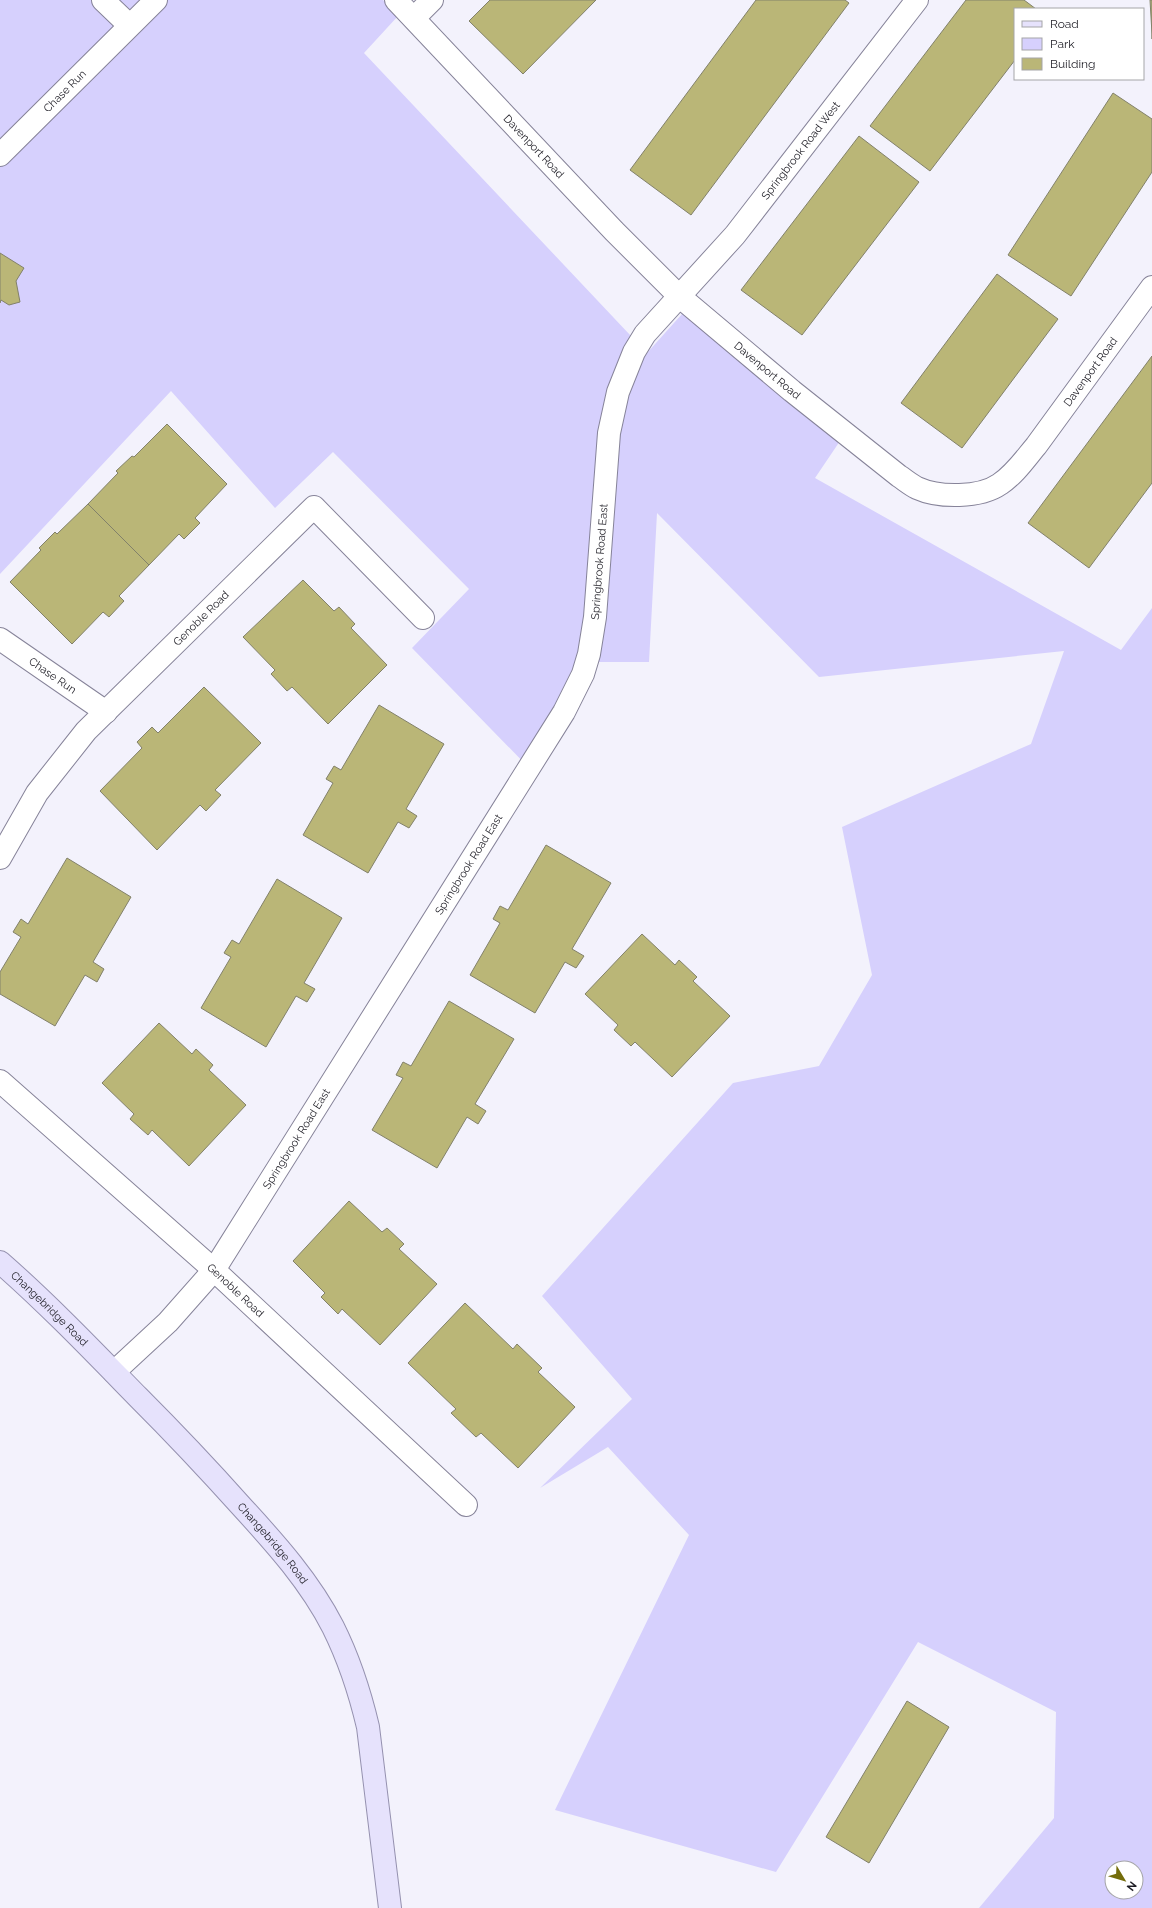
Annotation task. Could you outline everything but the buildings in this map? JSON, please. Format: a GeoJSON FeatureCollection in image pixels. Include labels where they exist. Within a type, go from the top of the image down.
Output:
{"type":"FeatureCollection","features":[{"type":"Feature","properties":{"kind":"main road","name":"Changebridge Road"},"geometry":{"type":"LineString","coordinates":[[0,1262],[30,1288],[186,1445],[286,1555],[311,1590],[333,1627],[350,1665],[368,1727],[390,1908]]}},
{"type":"Feature","properties":{"kind":"street"},"geometry":{"type":"LineString","coordinates":[[103,0],[129,25]]}},
{"type":"Feature","properties":{"kind":"street","name":"Chase Run"},"geometry":{"type":"LineString","coordinates":[[0,155],[129,25],[156,0]]}},
{"type":"Feature","properties":{"kind":"street","name":"Davenport Road"},"geometry":{"type":"LineString","coordinates":[[396,0],[614,231],[679,296],[792,391],[899,476],[917,488],[937,494],[958,495],[979,492],[1000,485],[1016,471],[1036,446],[1152,287]]}},
{"type":"Feature","properties":{"kind":"street"},"geometry":{"type":"LineString","coordinates":[[414,18],[432,0]]}},
{"type":"Feature","properties":{"kind":"street","name":"Springbrook Road West"},"geometry":{"type":"LineString","coordinates":[[679,296],[736,235],[917,0]]}},
{"type":"Feature","properties":{"kind":"street","name":"Springbrook Road East"},"geometry":{"type":"LineString","coordinates":[[114,1372],[168,1322],[214,1270],[564,712],[583,674],[590,654],[595,617],[609,433],[618,392],[638,346],[646,334],[679,296]]}},
{"type":"Feature","properties":{"kind":"street","name":"Genoble Road"},"geometry":{"type":"LineString","coordinates":[[0,858],[37,793],[86,731],[314,507],[423,618]]}},
{"type":"Feature","properties":{"kind":"street","name":"Chase Run"},"geometry":{"type":"LineString","coordinates":[[0,639],[106,712]]}},
{"type":"Feature","properties":{"kind":"street","name":"Genoble Road"},"geometry":{"type":"LineString","coordinates":[[0,1081],[214,1270],[466,1506]]}},
{"type":"Feature","properties":{"kind":"green space"},"geometry":{"type":"Polygon","coordinates":[[[0,0],[383,0],[398,16],[364,53],[647,353],[691,304],[840,441],[815,478],[1121,650],[1152,608],[1152,1908],[979,1908],[1054,1818],[1056,1712],[918,1642],[776,1872],[555,1810],[689,1535],[608,1447],[540,1488],[632,1399],[542,1296],[733,1083],[819,1066],[872,975],[842,827],[1031,744],[1064,651],[819,677],[657,513],[649,662],[586,662],[534,773],[412,648],[469,589],[333,452],[275,508],[171,391],[0,574],[0,0]]]}}]}
